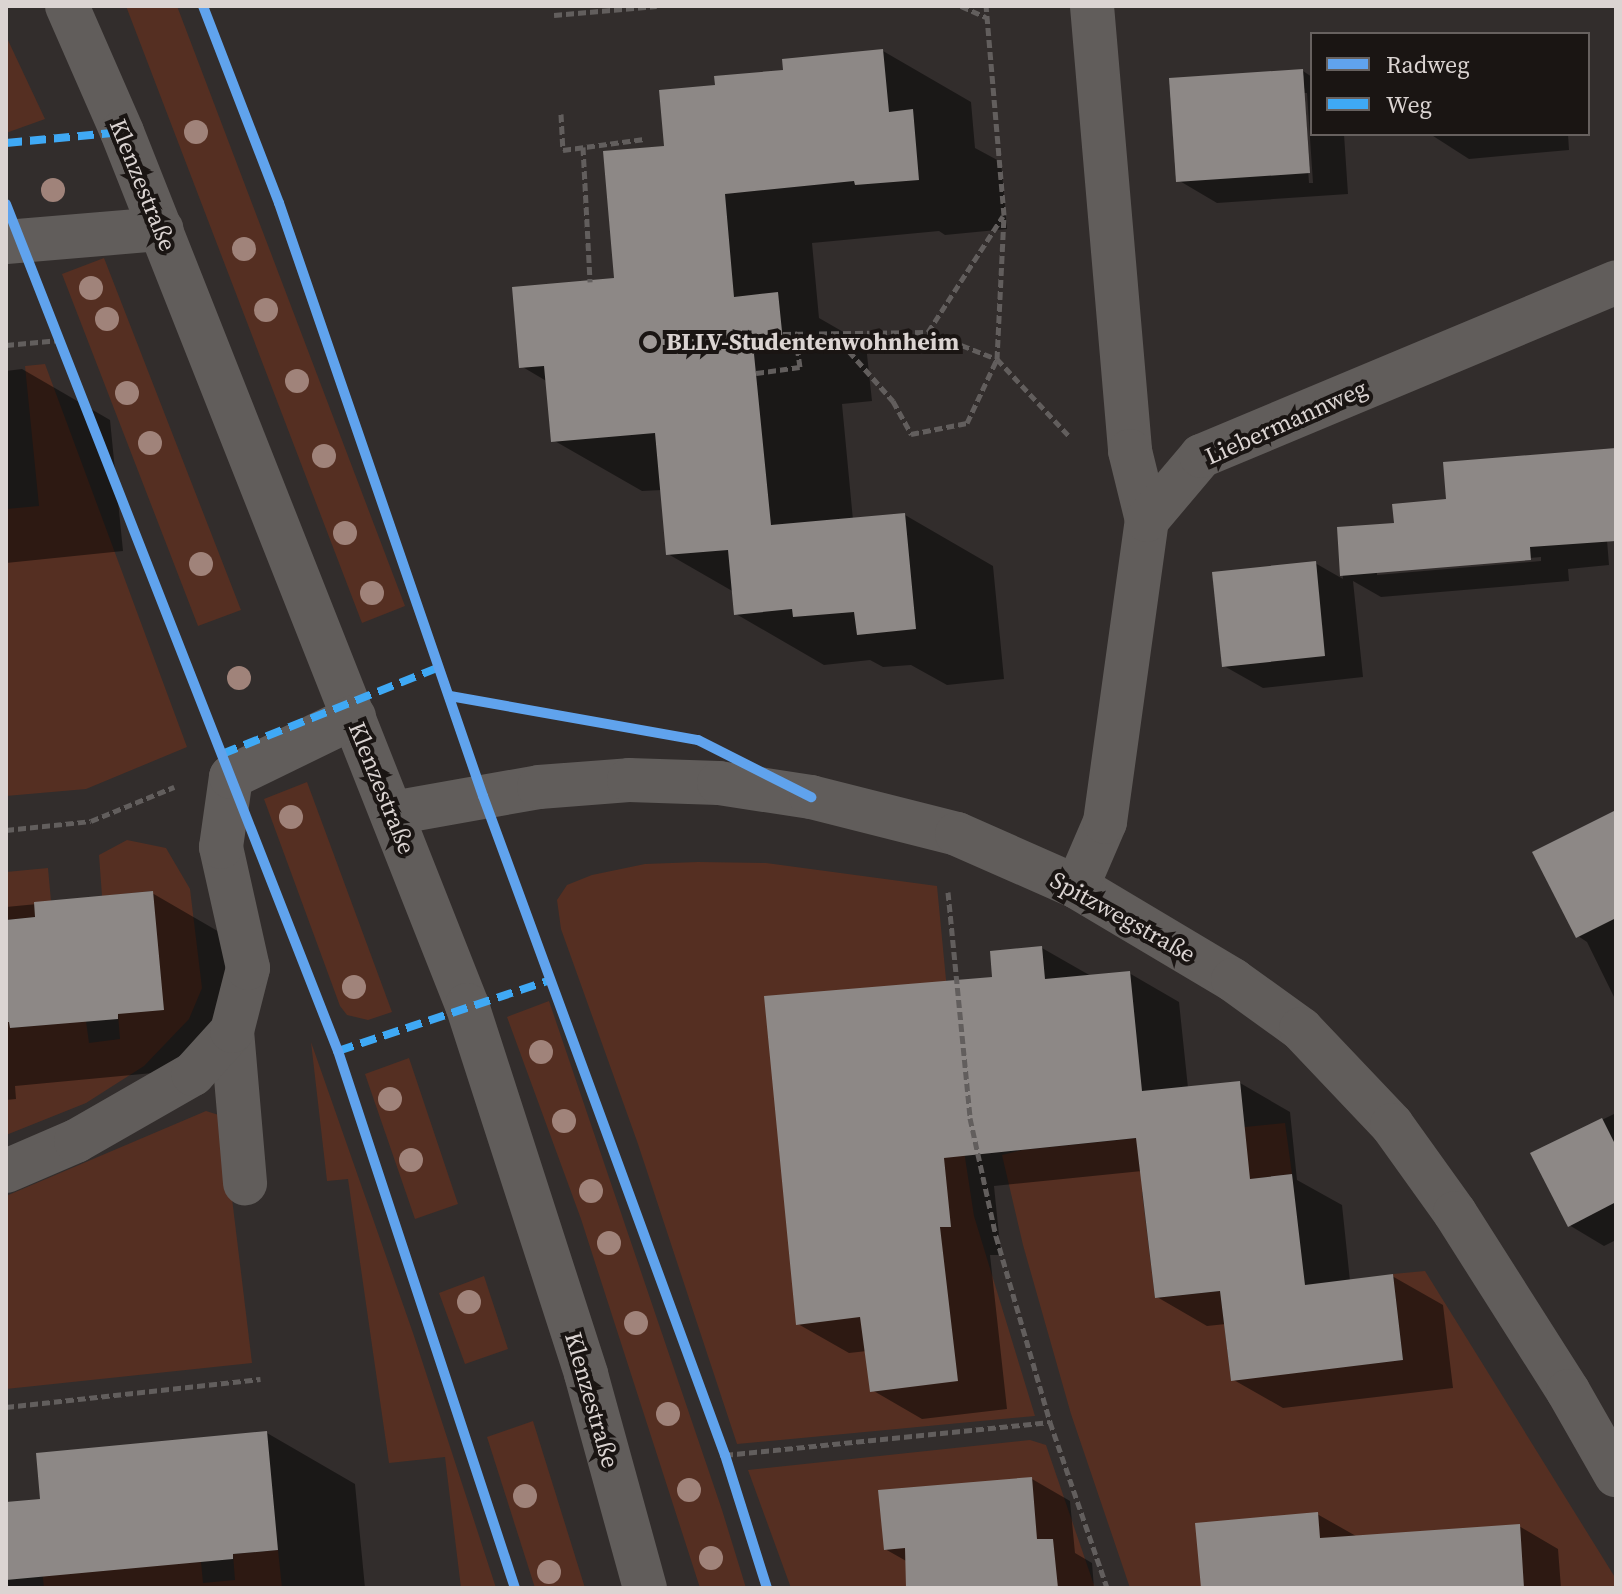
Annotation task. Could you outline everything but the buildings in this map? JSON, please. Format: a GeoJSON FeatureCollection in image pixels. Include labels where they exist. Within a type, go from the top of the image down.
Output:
{"type":"FeatureCollection","features":[{"type":"Feature","properties":{"kind":"street","name":"Klenzestraße"},"geometry":{"type":"LineString","coordinates":[[67,6],[161,229],[467,1005],[586,1374],[645,1588]]}},
{"type":"Feature","properties":{"kind":"street"},"geometry":{"type":"LineString","coordinates":[[1077,887],[1105,822],[1147,520],[1130,451],[1092,6]]}},
{"type":"Feature","properties":{"kind":"street"},"geometry":{"type":"LineString","coordinates":[[6,242],[161,229]]}},
{"type":"Feature","properties":{"kind":"street","name":"Liebermannweg"},"geometry":{"type":"LineString","coordinates":[[1147,520],[1201,456],[1616,282]]}},
{"type":"Feature","properties":{"kind":"street"},"geometry":{"type":"LineString","coordinates":[[245,1183],[232,1031],[248,968],[221,847],[231,777],[354,717]]}},
{"type":"Feature","properties":{"kind":"street","name":"Spitzwegstraße"},"geometry":{"type":"LineString","coordinates":[[393,813],[554,786],[629,780],[719,783],[811,797],[957,834],[1077,887],[1233,980],[1301,1029],[1392,1125],[1455,1213],[1568,1391],[1616,1475]]}},
{"type":"Feature","properties":{"kind":"street"},"geometry":{"type":"LineString","coordinates":[[6,1171],[76,1141],[193,1074],[232,1031]]}},
{"type":"Feature","properties":{"kind":"path"},"geometry":{"type":"LineString","coordinates":[[554,15],[657,6]]}},
{"type":"Feature","properties":{"kind":"path"},"geometry":{"type":"LineString","coordinates":[[961,6],[987,18]]}},
{"type":"Feature","properties":{"kind":"path"},"geometry":{"type":"LineString","coordinates":[[833,333],[893,401],[911,434],[967,423],[997,359],[1004,215],[986,6]]}},
{"type":"Feature","properties":{"kind":"path"},"geometry":{"type":"LineString","coordinates":[[561,114],[563,150],[644,139]]}},
{"type":"Feature","properties":{"kind":"path"},"geometry":{"type":"LineString","coordinates":[[583,147],[590,282]]}},
{"type":"Feature","properties":{"kind":"path"},"geometry":{"type":"LineString","coordinates":[[928,332],[1004,215]]}},
{"type":"Feature","properties":{"kind":"path"},"geometry":{"type":"LineString","coordinates":[[783,334],[795,331],[928,332],[997,359],[1080,447]]}},
{"type":"Feature","properties":{"kind":"path"},"geometry":{"type":"LineString","coordinates":[[756,373],[800,367],[795,331]]}},
{"type":"Feature","properties":{"kind":"path"},"geometry":{"type":"LineString","coordinates":[[6,345],[60,340]]}},
{"type":"Feature","properties":{"kind":"path"},"geometry":{"type":"LineString","coordinates":[[6,830],[91,821],[186,782]]}},
{"type":"Feature","properties":{"kind":"path"},"geometry":{"type":"LineString","coordinates":[[947,879],[970,1118],[996,1236],[1050,1422],[1107,1588]]}},
{"type":"Feature","properties":{"kind":"path"},"geometry":{"type":"LineString","coordinates":[[6,1407],[260,1379]]}},
{"type":"Feature","properties":{"kind":"path"},"geometry":{"type":"LineString","coordinates":[[725,1455],[1050,1422]]}},
{"type":"Feature","properties":{"kind":"shaded area"},"geometry":{"type":"Polygon","coordinates":[[[126,6],[177,6],[405,606],[362,623],[126,6]]]}},
{"type":"Feature","properties":{"kind":"shaded area"},"geometry":{"type":"Polygon","coordinates":[[[6,36],[45,119],[6,133],[6,36]]]}},
{"type":"Feature","properties":{"kind":"shaded area"},"geometry":{"type":"Polygon","coordinates":[[[104,258],[241,610],[198,626],[62,274],[104,258]]]}},
{"type":"Feature","properties":{"kind":"shaded area"},"geometry":{"type":"Polygon","coordinates":[[[45,364],[187,747],[86,789],[6,796],[6,509],[39,506],[25,366],[45,364]]]}},
{"type":"Feature","properties":{"kind":"shaded area"},"geometry":{"type":"Polygon","coordinates":[[[307,782],[392,1012],[368,1020],[347,1015],[340,1006],[264,799],[307,782]]]}},
{"type":"Feature","properties":{"kind":"shaded area"},"geometry":{"type":"Polygon","coordinates":[[[127,840],[166,848],[190,889],[202,988],[189,1019],[144,1066],[86,1103],[6,1135],[6,1022],[11,1028],[86,1021],[89,1043],[120,1039],[118,1014],[153,891],[102,896],[99,855],[127,840]]]}},
{"type":"Feature","properties":{"kind":"shaded area"},"geometry":{"type":"Polygon","coordinates":[[[766,863],[937,886],[960,1125],[974,1216],[1035,1416],[737,1444],[638,1144],[561,929],[557,900],[567,885],[592,875],[645,864],[766,863]]]}},
{"type":"Feature","properties":{"kind":"shaded area"},"geometry":{"type":"Polygon","coordinates":[[[48,868],[51,901],[35,917],[6,920],[6,872],[48,868]]]}},
{"type":"Feature","properties":{"kind":"shaded area"},"geometry":{"type":"Polygon","coordinates":[[[549,1001],[746,1588],[700,1588],[581,1219],[507,1017],[549,1001]]]}},
{"type":"Feature","properties":{"kind":"shaded area"},"geometry":{"type":"Polygon","coordinates":[[[311,1042],[413,1333],[496,1588],[461,1588],[445,1457],[389,1463],[348,1179],[327,1181],[311,1042]]]}},
{"type":"Feature","properties":{"kind":"shaded area"},"geometry":{"type":"Polygon","coordinates":[[[409,1058],[458,1204],[415,1219],[365,1074],[409,1058]]]}},
{"type":"Feature","properties":{"kind":"shaded area"},"geometry":{"type":"Polygon","coordinates":[[[206,1111],[222,1116],[252,1363],[6,1389],[6,1196],[206,1111]]]}},
{"type":"Feature","properties":{"kind":"shaded area"},"geometry":{"type":"Polygon","coordinates":[[[1285,1123],[1292,1174],[1142,1192],[1155,1298],[1220,1291],[1231,1380],[1403,1360],[1393,1274],[1425,1271],[1616,1579],[1616,1588],[1130,1588],[1071,1414],[1023,1245],[1002,1155],[1022,1150],[1285,1123]]]}},
{"type":"Feature","properties":{"kind":"shaded area"},"geometry":{"type":"Polygon","coordinates":[[[484,1276],[508,1349],[465,1364],[439,1293],[484,1276]]]}},
{"type":"Feature","properties":{"kind":"shaded area"},"geometry":{"type":"Polygon","coordinates":[[[533,1421],[585,1588],[535,1588],[487,1437],[533,1421]]]}},
{"type":"Feature","properties":{"kind":"shaded area"},"geometry":{"type":"Polygon","coordinates":[[[1030,1440],[1046,1445],[1095,1588],[791,1588],[748,1470],[1030,1440]]]}},
{"type":"Feature","properties":{"kind":"shaded area"},"geometry":{"type":"Polygon","coordinates":[[[278,1550],[282,1588],[44,1588],[42,1570],[201,1562],[203,1583],[235,1580],[233,1554],[278,1550]]]}},
{"type":"Feature","properties":{"kind":"marked path"},"geometry":{"type":"LineString","coordinates":[[6,143],[122,132]]}},
{"type":"Feature","properties":{"kind":"marked path"},"geometry":{"type":"LineString","coordinates":[[222,754],[439,667]]}},
{"type":"Feature","properties":{"kind":"marked path"},"geometry":{"type":"LineString","coordinates":[[338,1051],[550,980]]}},
{"type":"Feature","properties":{"kind":"cycle path"},"geometry":{"type":"LineString","coordinates":[[203,6],[279,203],[483,796],[725,1455],[767,1588]]}},
{"type":"Feature","properties":{"kind":"cycle path"},"geometry":{"type":"LineString","coordinates":[[6,204],[338,1051],[515,1588]]}},
{"type":"Feature","properties":{"kind":"cycle path"},"geometry":{"type":"LineString","coordinates":[[450,696],[698,740],[811,797]]}},
{"type":"Feature","properties":{"kind":"place","name":"BLLV-Studentenwohnheim"},"geometry":{"type":"Point","coordinates":[650,342]}}]}
